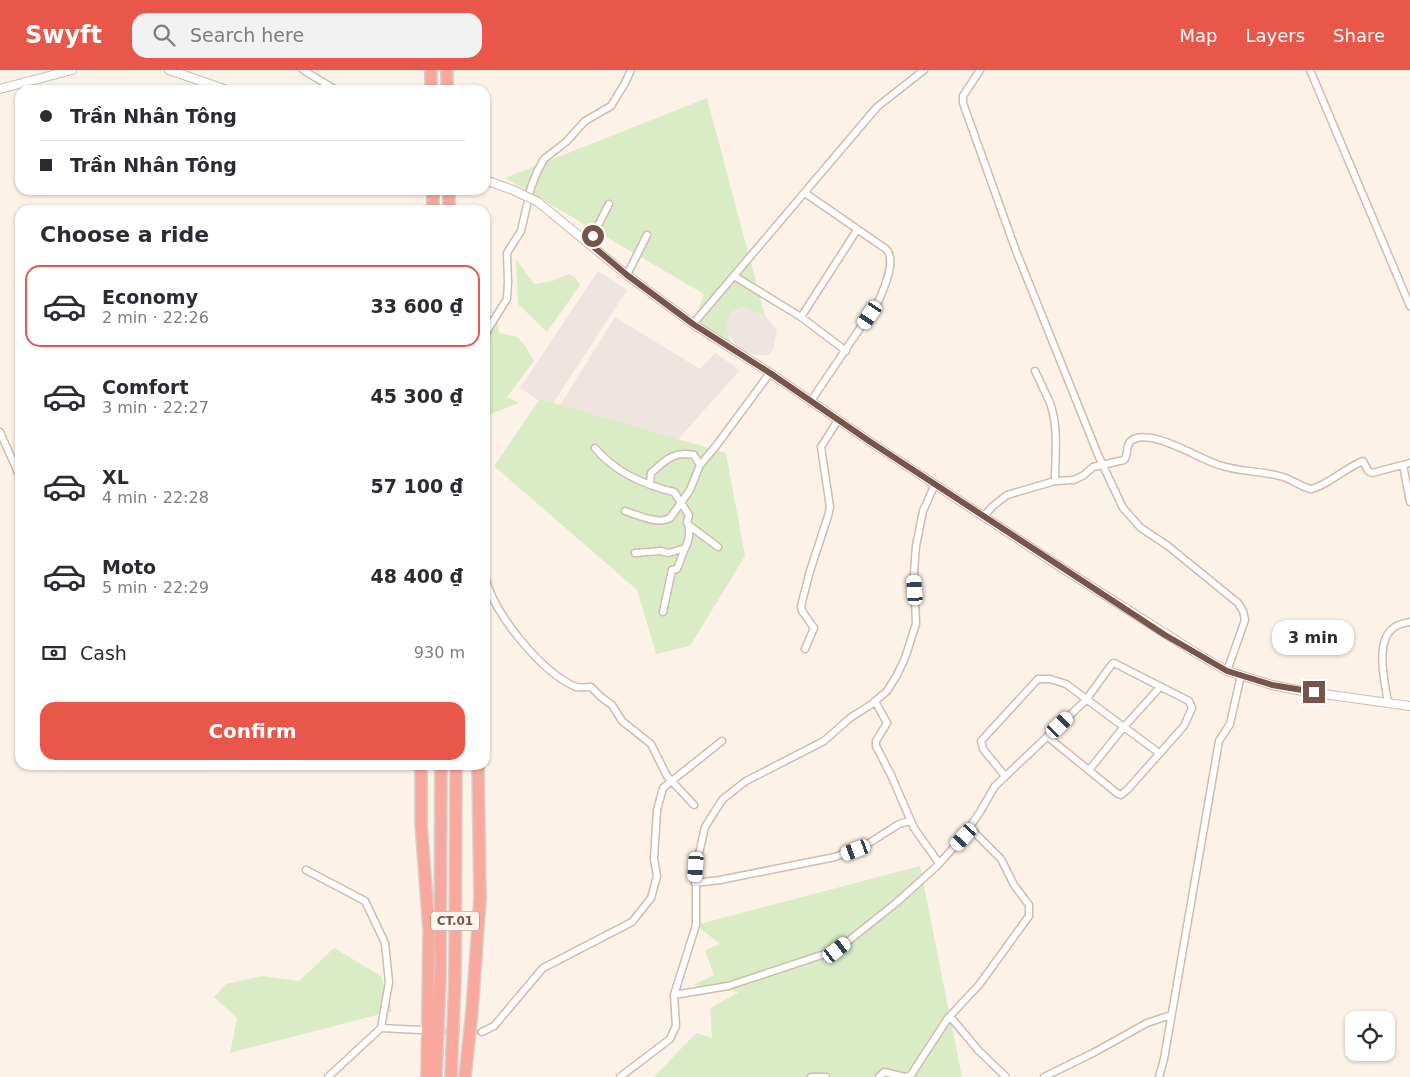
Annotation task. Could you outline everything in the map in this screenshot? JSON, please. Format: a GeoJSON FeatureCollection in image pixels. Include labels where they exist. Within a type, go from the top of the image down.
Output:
{"type":"FeatureCollection","features":[{"type":"Feature","properties":{"kind":"highway"},"geometry":{"type":"LineString","coordinates":[[431,70],[431,85]]}},
{"type":"Feature","properties":{"kind":"highway"},"geometry":{"type":"LineString","coordinates":[[447,70],[448,85]]}},
{"type":"Feature","properties":{"kind":"highway"},"geometry":{"type":"LineString","coordinates":[[421,770],[421,823],[429,929],[428,1077]]}},
{"type":"Feature","properties":{"kind":"highway","name":"CT.01"},"geometry":{"type":"LineString","coordinates":[[436,1077],[440,980],[441,770]]}},
{"type":"Feature","properties":{"kind":"highway","name":"CT.01"},"geometry":{"type":"LineString","coordinates":[[451,1077],[455,979],[456,770]]}},
{"type":"Feature","properties":{"kind":"highway"},"geometry":{"type":"LineString","coordinates":[[465,1077],[480,899],[478,770]]}},
{"type":"Feature","properties":{"kind":"street"},"geometry":{"type":"LineString","coordinates":[[0,89],[72,70]]}},
{"type":"Feature","properties":{"kind":"street"},"geometry":{"type":"LineString","coordinates":[[169,70],[212,85]]}},
{"type":"Feature","properties":{"kind":"street"},"geometry":{"type":"LineString","coordinates":[[303,70],[328,85]]}},
{"type":"Feature","properties":{"kind":"street"},"geometry":{"type":"LineString","coordinates":[[490,326],[507,299],[507,253],[521,231],[531,187],[544,159],[566,142],[585,122],[611,106],[631,70]]}},
{"type":"Feature","properties":{"kind":"street"},"geometry":{"type":"LineString","coordinates":[[693,324],[877,106],[924,70]]}},
{"type":"Feature","properties":{"kind":"street"},"geometry":{"type":"LineString","coordinates":[[980,70],[963,96],[963,103],[1016,252],[1102,464],[1123,508],[1141,528],[1168,546],[1238,602],[1243,612],[1245,620],[1227,671]]}},
{"type":"Feature","properties":{"kind":"street"},"geometry":{"type":"LineString","coordinates":[[1310,70],[1410,306]]}},
{"type":"Feature","properties":{"kind":"street"},"geometry":{"type":"LineString","coordinates":[[490,182],[519,192],[538,202],[627,275],[693,324],[1165,635],[1227,671],[1294,690],[1410,706]]}},
{"type":"Feature","properties":{"kind":"street"},"geometry":{"type":"LineString","coordinates":[[805,193],[886,249],[891,260],[886,283],[879,300],[811,401]]}},
{"type":"Feature","properties":{"kind":"street"},"geometry":{"type":"LineString","coordinates":[[589,243],[609,204]]}},
{"type":"Feature","properties":{"kind":"street"},"geometry":{"type":"LineString","coordinates":[[801,317],[857,230]]}},
{"type":"Feature","properties":{"kind":"street"},"geometry":{"type":"LineString","coordinates":[[627,275],[647,235]]}},
{"type":"Feature","properties":{"kind":"street"},"geometry":{"type":"LineString","coordinates":[[734,276],[801,317],[846,351]]}},
{"type":"Feature","properties":{"kind":"street"},"geometry":{"type":"LineString","coordinates":[[1035,371],[1050,404],[1054,421],[1056,437],[1055,482]]}},
{"type":"Feature","properties":{"kind":"street"},"geometry":{"type":"LineString","coordinates":[[625,511],[657,520],[670,518],[690,490],[700,465],[770,373]]}},
{"type":"Feature","properties":{"kind":"street"},"geometry":{"type":"LineString","coordinates":[[805,649],[814,628],[802,611],[801,606],[830,507],[821,447],[838,420]]}},
{"type":"Feature","properties":{"kind":"street"},"geometry":{"type":"LineString","coordinates":[[0,432],[15,466]]}},
{"type":"Feature","properties":{"kind":"street"},"geometry":{"type":"LineString","coordinates":[[984,516],[1007,495],[1055,482],[1074,480],[1084,475],[1091,467],[1126,459],[1129,443],[1139,438],[1160,440],[1219,466],[1284,477],[1311,489],[1319,487],[1360,462],[1364,462],[1368,471],[1372,473],[1410,463]]}},
{"type":"Feature","properties":{"kind":"street"},"geometry":{"type":"LineString","coordinates":[[595,448],[606,460],[617,466],[625,474],[674,492],[689,515],[687,522],[690,526],[718,547]]}},
{"type":"Feature","properties":{"kind":"street"},"geometry":{"type":"LineString","coordinates":[[650,484],[651,473],[666,460],[682,453],[694,455],[700,465]]}},
{"type":"Feature","properties":{"kind":"street"},"geometry":{"type":"LineString","coordinates":[[1403,465],[1410,502]]}},
{"type":"Feature","properties":{"kind":"street"},"geometry":{"type":"LineString","coordinates":[[621,1077],[670,1039],[676,1026],[674,995],[696,926],[696,867],[705,827],[723,799],[746,781],[824,741],[850,718],[887,691],[897,675],[905,658],[916,624],[914,573],[916,546],[924,511],[935,484]]}},
{"type":"Feature","properties":{"kind":"street"},"geometry":{"type":"LineString","coordinates":[[663,612],[672,570],[678,568],[687,544],[690,526]]}},
{"type":"Feature","properties":{"kind":"street"},"geometry":{"type":"LineString","coordinates":[[635,553],[661,551],[669,553],[685,548]]}},
{"type":"Feature","properties":{"kind":"street"},"geometry":{"type":"LineString","coordinates":[[490,593],[497,607],[515,633],[538,659],[560,678],[578,688],[591,687],[612,706],[622,721],[651,744],[661,766],[694,805]]}},
{"type":"Feature","properties":{"kind":"street"},"geometry":{"type":"LineString","coordinates":[[1388,703],[1382,653],[1384,640],[1392,628],[1410,622]]}},
{"type":"Feature","properties":{"kind":"street"},"geometry":{"type":"LineString","coordinates":[[674,995],[728,986],[837,950],[896,903],[940,863],[964,837],[995,786],[1086,700],[1109,666],[1114,663],[1189,701],[1192,708],[1184,726],[1128,790],[1121,795],[1048,737]]}},
{"type":"Feature","properties":{"kind":"street"},"geometry":{"type":"LineString","coordinates":[[1159,1077],[1164,1060],[1219,741],[1230,724],[1241,675]]}},
{"type":"Feature","properties":{"kind":"street"},"geometry":{"type":"LineString","coordinates":[[1005,776],[983,749],[980,740],[1038,679],[1059,681],[1079,693],[1159,754]]}},
{"type":"Feature","properties":{"kind":"street"},"geometry":{"type":"LineString","coordinates":[[1089,770],[1160,687]]}},
{"type":"Feature","properties":{"kind":"street"},"geometry":{"type":"LineString","coordinates":[[875,701],[887,723],[877,738],[876,746],[891,774],[910,821],[921,840],[940,863]]}},
{"type":"Feature","properties":{"kind":"street"},"geometry":{"type":"LineString","coordinates":[[482,1032],[494,1026],[543,968],[632,922],[651,898],[657,876],[654,859],[658,810],[663,788],[722,741]]}},
{"type":"Feature","properties":{"kind":"street"},"geometry":{"type":"LineString","coordinates":[[695,883],[720,880],[836,857],[866,844],[899,824],[910,821]]}},
{"type":"Feature","properties":{"kind":"street"},"geometry":{"type":"LineString","coordinates":[[879,1077],[884,1072],[905,1077],[911,1075],[948,1018],[979,985],[1030,913],[1029,905],[1014,885],[1000,859],[970,828]]}},
{"type":"Feature","properties":{"kind":"street"},"geometry":{"type":"LineString","coordinates":[[306,870],[365,901],[385,943],[389,982],[381,1028],[328,1077]]}},
{"type":"Feature","properties":{"kind":"street"},"geometry":{"type":"LineString","coordinates":[[1044,1077],[1147,1023],[1172,1015]]}},
{"type":"Feature","properties":{"kind":"street"},"geometry":{"type":"LineString","coordinates":[[948,1018],[953,1020],[979,1051],[1006,1077]]}},
{"type":"Feature","properties":{"kind":"street"},"geometry":{"type":"LineString","coordinates":[[381,1028],[420,1030]]}},
{"type":"Feature","properties":{"kind":"street"},"geometry":{"type":"LineString","coordinates":[[811,1077],[826,1077]]}},
{"type":"Feature","properties":{"kind":"shaded area"},"geometry":{"type":"Polygon","coordinates":[[[598,271],[627,290],[550,408],[520,388],[598,271]]]}},
{"type":"Feature","properties":{"kind":"shaded area"},"geometry":{"type":"Polygon","coordinates":[[[743,307],[761,311],[777,330],[773,350],[768,355],[742,352],[727,333],[726,325],[731,312],[743,307]]]}},
{"type":"Feature","properties":{"kind":"shaded area"},"geometry":{"type":"Polygon","coordinates":[[[615,317],[700,369],[715,353],[740,370],[666,453],[560,405],[615,317]]]}},
{"type":"Feature","properties":{"kind":"green space"},"geometry":{"type":"Polygon","coordinates":[[[707,98],[765,316],[743,307],[731,312],[727,328],[732,345],[693,324],[704,294],[505,178],[707,98]]]}},
{"type":"Feature","properties":{"kind":"green space"},"geometry":{"type":"Polygon","coordinates":[[[516,259],[534,284],[552,281],[569,274],[575,277],[580,285],[547,332],[518,304],[516,259]]]}},
{"type":"Feature","properties":{"kind":"green space"},"geometry":{"type":"Polygon","coordinates":[[[497,315],[499,333],[518,337],[534,361],[507,397],[519,403],[490,414],[490,319],[497,315]]]}},
{"type":"Feature","properties":{"kind":"green space"},"geometry":{"type":"Polygon","coordinates":[[[540,399],[726,453],[745,556],[690,646],[656,654],[637,590],[494,466],[540,399]]]}},
{"type":"Feature","properties":{"kind":"green space"},"geometry":{"type":"Polygon","coordinates":[[[920,866],[962,1077],[654,1077],[696,1033],[712,1038],[710,1008],[739,992],[693,985],[714,975],[705,950],[720,944],[696,925],[920,866]]]}},
{"type":"Feature","properties":{"kind":"green space"},"geometry":{"type":"Polygon","coordinates":[[[334,948],[381,976],[392,1011],[230,1053],[237,1018],[214,997],[226,984],[262,976],[299,981],[334,948]]]}},
{"type":"Feature","properties":{"kind":"tunnel"},"geometry":{"type":"LineString","coordinates":[[436,1031],[482,1032]]}},
{"type":"Feature","properties":{"kind":"route"},"geometry":{"type":"LineString","coordinates":[[593,236],[589,243],[627,275],[693,324],[1165,635],[1227,671],[1272,685],[1314,692]]}}]}
